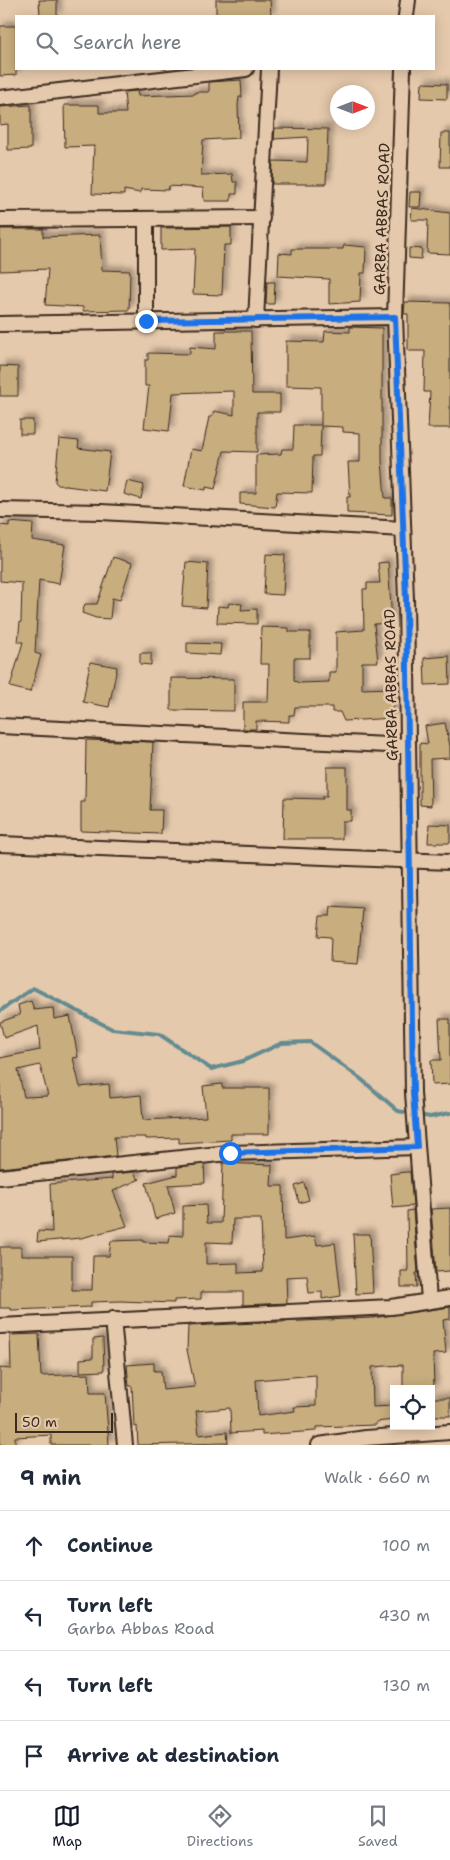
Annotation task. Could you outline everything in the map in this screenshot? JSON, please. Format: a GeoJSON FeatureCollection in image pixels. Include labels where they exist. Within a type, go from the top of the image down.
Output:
{"type":"FeatureCollection","features":[{"type":"Feature","properties":{"kind":"street"},"geometry":{"type":"LineString","coordinates":[[406,15],[408,0]]}},
{"type":"Feature","properties":{"kind":"street"},"geometry":{"type":"LineString","coordinates":[[0,98],[238,70]]}},
{"type":"Feature","properties":{"kind":"street"},"geometry":{"type":"LineString","coordinates":[[256,320],[269,70]]}},
{"type":"Feature","properties":{"kind":"street","name":"GARBA ABBAS ROAD"},"geometry":{"type":"LineString","coordinates":[[403,70],[395,317],[412,860],[413,1093],[429,1300]]}},
{"type":"Feature","properties":{"kind":"street"},"geometry":{"type":"LineString","coordinates":[[0,220],[262,218]]}},
{"type":"Feature","properties":{"kind":"street"},"geometry":{"type":"LineString","coordinates":[[146,219],[146,321]]}},
{"type":"Feature","properties":{"kind":"street"},"geometry":{"type":"LineString","coordinates":[[0,324],[395,317]]}},
{"type":"Feature","properties":{"kind":"street"},"geometry":{"type":"LineString","coordinates":[[0,510],[101,512],[403,529]]}},
{"type":"Feature","properties":{"kind":"street"},"geometry":{"type":"LineString","coordinates":[[0,726],[408,746]]}},
{"type":"Feature","properties":{"kind":"street"},"geometry":{"type":"LineString","coordinates":[[0,844],[450,862]]}},
{"type":"Feature","properties":{"kind":"street"},"geometry":{"type":"LineString","coordinates":[[0,1177],[230,1153],[417,1147]]}},
{"type":"Feature","properties":{"kind":"street"},"geometry":{"type":"LineString","coordinates":[[0,1326],[113,1319],[391,1307],[450,1298]]}},
{"type":"Feature","properties":{"kind":"street"},"geometry":{"type":"LineString","coordinates":[[113,1319],[125,1445]]}},
{"type":"Feature","properties":{"kind":"street"},"geometry":{"type":"LineString","coordinates":[[319,1445],[366,1442],[450,1432]]}},
{"type":"Feature","properties":{"kind":"building"},"geometry":{"type":"Polygon","coordinates":[[[39,0],[57,0],[57,15],[40,15],[39,0]]]}},
{"type":"Feature","properties":{"kind":"building"},"geometry":{"type":"Polygon","coordinates":[[[216,0],[270,0],[271,15],[216,15],[216,0]]]}},
{"type":"Feature","properties":{"kind":"building"},"geometry":{"type":"Polygon","coordinates":[[[0,26],[15,26],[16,75],[0,76],[0,26]]]}},
{"type":"Feature","properties":{"kind":"building"},"geometry":{"type":"Polygon","coordinates":[[[241,80],[242,97],[239,97],[238,105],[239,138],[203,140],[201,175],[232,174],[233,182],[237,182],[237,194],[231,194],[231,201],[204,201],[203,188],[169,186],[168,190],[141,189],[140,193],[124,190],[124,195],[92,194],[94,146],[65,147],[64,105],[99,105],[99,113],[126,113],[124,92],[137,91],[138,96],[195,94],[195,92],[209,92],[209,82],[241,80]]]}},
{"type":"Feature","properties":{"kind":"building"},"geometry":{"type":"Polygon","coordinates":[[[422,83],[447,84],[447,99],[421,98],[422,83]]]}},
{"type":"Feature","properties":{"kind":"building"},"geometry":{"type":"Polygon","coordinates":[[[31,105],[31,149],[8,150],[8,124],[0,125],[0,107],[31,105]]]}},
{"type":"Feature","properties":{"kind":"building"},"geometry":{"type":"Polygon","coordinates":[[[275,128],[328,129],[326,184],[272,184],[273,161],[307,162],[308,137],[274,139],[275,128]]]}},
{"type":"Feature","properties":{"kind":"building"},"geometry":{"type":"Polygon","coordinates":[[[441,133],[450,133],[450,167],[440,167],[441,133]]]}},
{"type":"Feature","properties":{"kind":"building"},"geometry":{"type":"Polygon","coordinates":[[[410,192],[421,192],[420,207],[409,207],[410,192]]]}},
{"type":"Feature","properties":{"kind":"building"},"geometry":{"type":"Polygon","coordinates":[[[412,208],[450,213],[450,254],[427,253],[428,220],[411,220],[412,208]]]}},
{"type":"Feature","properties":{"kind":"building"},"geometry":{"type":"Polygon","coordinates":[[[231,227],[231,245],[224,245],[222,295],[193,294],[195,249],[161,250],[161,228],[231,227]]]}},
{"type":"Feature","properties":{"kind":"building"},"geometry":{"type":"Polygon","coordinates":[[[0,229],[43,229],[43,237],[100,235],[102,270],[130,271],[129,310],[83,311],[83,307],[45,305],[48,269],[0,271],[0,229]]]}},
{"type":"Feature","properties":{"kind":"building"},"geometry":{"type":"Polygon","coordinates":[[[344,245],[366,247],[365,273],[361,273],[360,302],[329,304],[329,279],[278,276],[279,253],[292,254],[292,249],[343,249],[344,245]]]}},
{"type":"Feature","properties":{"kind":"building"},"geometry":{"type":"Polygon","coordinates":[[[409,248],[422,249],[421,259],[409,258],[409,248]]]}},
{"type":"Feature","properties":{"kind":"building"},"geometry":{"type":"Polygon","coordinates":[[[267,282],[275,282],[274,304],[266,304],[267,282]]]}},
{"type":"Feature","properties":{"kind":"building"},"geometry":{"type":"Polygon","coordinates":[[[405,302],[450,303],[450,428],[428,428],[430,392],[424,392],[425,351],[408,351],[408,314],[404,314],[405,302]]]}},
{"type":"Feature","properties":{"kind":"building"},"geometry":{"type":"Polygon","coordinates":[[[350,327],[382,328],[382,461],[385,498],[392,498],[392,515],[347,513],[347,497],[350,497],[348,462],[360,462],[360,433],[343,432],[343,427],[321,426],[320,456],[313,456],[312,493],[277,492],[275,507],[240,504],[240,493],[256,493],[256,455],[281,454],[282,449],[293,449],[294,425],[321,425],[321,387],[286,386],[286,341],[324,342],[325,331],[350,332],[350,327]]]}},
{"type":"Feature","properties":{"kind":"building"},"geometry":{"type":"Polygon","coordinates":[[[216,331],[251,331],[252,394],[280,394],[280,412],[257,412],[257,452],[224,451],[215,489],[206,487],[206,490],[184,486],[191,449],[202,451],[209,417],[212,417],[214,411],[234,415],[234,391],[173,393],[169,431],[144,428],[149,386],[145,386],[145,360],[148,360],[148,353],[190,354],[190,347],[216,349],[216,331]]]}},
{"type":"Feature","properties":{"kind":"building"},"geometry":{"type":"Polygon","coordinates":[[[0,366],[18,367],[18,396],[0,396],[0,366]]]}},
{"type":"Feature","properties":{"kind":"building"},"geometry":{"type":"Polygon","coordinates":[[[20,420],[33,420],[33,434],[20,434],[20,420]]]}},
{"type":"Feature","properties":{"kind":"building"},"geometry":{"type":"Polygon","coordinates":[[[59,439],[79,441],[78,448],[110,452],[105,491],[58,485],[55,482],[59,439]]]}},
{"type":"Feature","properties":{"kind":"building"},"geometry":{"type":"Polygon","coordinates":[[[127,481],[144,485],[141,499],[124,494],[127,481]]]}},
{"type":"Feature","properties":{"kind":"building"},"geometry":{"type":"Polygon","coordinates":[[[9,522],[33,524],[32,540],[65,545],[59,584],[39,580],[35,653],[41,655],[30,692],[10,687],[23,642],[18,642],[21,622],[22,583],[0,581],[0,525],[9,526],[9,522]]]}},
{"type":"Feature","properties":{"kind":"building"},"geometry":{"type":"Polygon","coordinates":[[[266,554],[285,555],[283,595],[264,594],[266,554]]]}},
{"type":"Feature","properties":{"kind":"building"},"geometry":{"type":"Polygon","coordinates":[[[113,557],[132,563],[120,600],[112,598],[110,619],[96,618],[82,613],[85,604],[97,604],[113,557]]]}},
{"type":"Feature","properties":{"kind":"building"},"geometry":{"type":"Polygon","coordinates":[[[186,562],[208,564],[206,608],[182,606],[186,562]]]}},
{"type":"Feature","properties":{"kind":"building"},"geometry":{"type":"Polygon","coordinates":[[[388,562],[392,623],[374,624],[378,662],[362,662],[362,689],[392,688],[393,718],[344,721],[340,712],[332,712],[332,707],[295,707],[294,715],[289,715],[289,722],[256,721],[256,729],[243,729],[243,702],[268,702],[269,664],[260,664],[261,627],[289,628],[289,632],[310,632],[310,658],[294,658],[294,681],[300,683],[329,682],[329,672],[336,672],[336,632],[364,630],[363,589],[367,589],[367,583],[380,583],[378,563],[388,562]]]}},
{"type":"Feature","properties":{"kind":"building"},"geometry":{"type":"Polygon","coordinates":[[[229,603],[242,604],[241,610],[257,609],[257,624],[217,623],[218,606],[228,607],[229,603]]]}},
{"type":"Feature","properties":{"kind":"building"},"geometry":{"type":"Polygon","coordinates":[[[187,643],[221,644],[220,655],[187,653],[187,643]]]}},
{"type":"Feature","properties":{"kind":"building"},"geometry":{"type":"Polygon","coordinates":[[[140,653],[151,653],[151,665],[140,664],[140,653]]]}},
{"type":"Feature","properties":{"kind":"building"},"geometry":{"type":"Polygon","coordinates":[[[449,656],[450,684],[425,685],[424,658],[449,656]]]}},
{"type":"Feature","properties":{"kind":"building"},"geometry":{"type":"Polygon","coordinates":[[[90,662],[117,667],[109,707],[83,702],[90,662]]]}},
{"type":"Feature","properties":{"kind":"building"},"geometry":{"type":"Polygon","coordinates":[[[171,678],[234,679],[234,711],[171,710],[171,678]]]}},
{"type":"Feature","properties":{"kind":"building"},"geometry":{"type":"Polygon","coordinates":[[[445,723],[450,746],[450,758],[430,759],[431,806],[420,805],[420,743],[428,744],[425,726],[445,723]]]}},
{"type":"Feature","properties":{"kind":"building"},"geometry":{"type":"Polygon","coordinates":[[[86,740],[153,742],[150,810],[162,810],[161,834],[81,831],[81,802],[85,802],[86,740]]]}},
{"type":"Feature","properties":{"kind":"building"},"geometry":{"type":"Polygon","coordinates":[[[327,767],[347,767],[347,810],[351,810],[351,821],[342,821],[342,839],[283,839],[284,798],[323,799],[323,796],[327,796],[327,767]]]}},
{"type":"Feature","properties":{"kind":"building"},"geometry":{"type":"Polygon","coordinates":[[[429,824],[450,825],[450,843],[428,843],[429,824]]]}},
{"type":"Feature","properties":{"kind":"building"},"geometry":{"type":"Polygon","coordinates":[[[331,907],[363,909],[358,964],[330,962],[331,937],[318,936],[320,916],[330,916],[331,907]]]}},
{"type":"Feature","properties":{"kind":"building"},"geometry":{"type":"Polygon","coordinates":[[[31,1001],[34,1010],[53,1008],[54,1019],[70,1016],[78,1057],[73,1058],[80,1087],[109,1084],[110,1098],[141,1095],[143,1120],[206,1117],[203,1086],[222,1084],[222,1088],[269,1088],[269,1134],[231,1134],[231,1140],[179,1143],[179,1138],[146,1139],[146,1137],[114,1137],[116,1156],[0,1168],[0,1058],[40,1050],[38,1026],[4,1038],[0,1022],[20,1015],[18,1005],[31,1001]],[[40,1065],[18,1070],[24,1097],[48,1096],[40,1065]]]}},
{"type":"Feature","properties":{"kind":"building"},"geometry":{"type":"Polygon","coordinates":[[[439,1019],[450,1019],[450,1084],[432,1085],[431,1060],[441,1060],[439,1019]]]}},
{"type":"Feature","properties":{"kind":"building"},"geometry":{"type":"Polygon","coordinates":[[[223,1163],[272,1165],[271,1186],[283,1186],[284,1240],[315,1236],[317,1245],[335,1243],[341,1296],[322,1299],[322,1292],[309,1293],[307,1276],[286,1277],[287,1303],[243,1305],[243,1292],[201,1292],[201,1299],[174,1300],[174,1303],[120,1301],[91,1302],[91,1307],[11,1310],[11,1308],[0,1308],[0,1247],[21,1247],[21,1256],[72,1256],[72,1290],[92,1290],[93,1256],[109,1256],[111,1241],[143,1240],[143,1242],[169,1243],[170,1235],[183,1236],[183,1206],[206,1205],[207,1223],[221,1223],[223,1163]],[[233,1219],[232,1243],[206,1242],[206,1264],[238,1263],[238,1273],[263,1272],[261,1219],[233,1219]]]}},
{"type":"Feature","properties":{"kind":"building"},"geometry":{"type":"Polygon","coordinates":[[[204,1164],[205,1183],[168,1185],[175,1213],[155,1219],[146,1183],[177,1175],[177,1167],[204,1164]]]}},
{"type":"Feature","properties":{"kind":"building"},"geometry":{"type":"Polygon","coordinates":[[[134,1172],[137,1178],[140,1179],[113,1191],[127,1226],[81,1238],[37,1242],[38,1231],[52,1232],[50,1184],[112,1179],[112,1174],[134,1172]]]}},
{"type":"Feature","properties":{"kind":"building"},"geometry":{"type":"Polygon","coordinates":[[[410,1172],[413,1206],[393,1208],[390,1174],[410,1172]]]}},
{"type":"Feature","properties":{"kind":"building"},"geometry":{"type":"Polygon","coordinates":[[[304,1183],[309,1200],[299,1203],[295,1186],[304,1183]]]}},
{"type":"Feature","properties":{"kind":"building"},"geometry":{"type":"Polygon","coordinates":[[[450,1208],[450,1271],[436,1272],[431,1209],[450,1208]]]}},
{"type":"Feature","properties":{"kind":"building"},"geometry":{"type":"Polygon","coordinates":[[[413,1210],[418,1273],[416,1273],[417,1287],[401,1287],[401,1271],[408,1271],[407,1211],[413,1210]]]}},
{"type":"Feature","properties":{"kind":"building"},"geometry":{"type":"Polygon","coordinates":[[[353,1234],[370,1234],[373,1293],[356,1294],[353,1234]]]}},
{"type":"Feature","properties":{"kind":"building"},"geometry":{"type":"Polygon","coordinates":[[[450,1307],[450,1319],[443,1320],[446,1353],[433,1354],[434,1385],[403,1385],[403,1365],[372,1367],[373,1407],[390,1406],[390,1420],[376,1422],[376,1425],[316,1427],[316,1431],[262,1435],[262,1431],[231,1433],[230,1408],[196,1411],[199,1435],[227,1432],[228,1443],[138,1445],[137,1426],[134,1427],[132,1386],[129,1386],[127,1365],[154,1363],[154,1371],[161,1371],[163,1390],[195,1387],[187,1350],[188,1326],[372,1318],[450,1307]],[[316,1375],[256,1380],[258,1416],[295,1411],[294,1407],[316,1406],[316,1375]]]}},
{"type":"Feature","properties":{"kind":"building"},"geometry":{"type":"Polygon","coordinates":[[[39,1334],[41,1376],[89,1374],[90,1393],[105,1393],[109,1445],[51,1445],[51,1435],[15,1437],[15,1445],[0,1445],[0,1368],[11,1369],[10,1335],[39,1334]]]}},
{"type":"Feature","properties":{"kind":"building"},"geometry":{"type":"Polygon","coordinates":[[[103,1338],[104,1371],[80,1372],[80,1359],[93,1358],[93,1339],[103,1338]]]}},
{"type":"Feature","properties":{"kind":"building"},"geometry":{"type":"Polygon","coordinates":[[[435,1398],[450,1398],[450,1416],[435,1416],[435,1398]]]}},
{"type":"Feature","properties":{"kind":"waterway"},"geometry":{"type":"LineString","coordinates":[[0,1011],[33,988],[112,1029],[159,1034],[211,1069],[243,1061],[282,1043],[310,1042],[361,1079],[398,1111],[430,1117],[450,1113]]}},
{"type":"Feature","properties":{"kind":"route"},"geometry":{"type":"LineString","coordinates":[[146,321],[395,317],[406,599],[412,860],[413,1093],[417,1147],[230,1153]]}}]}
